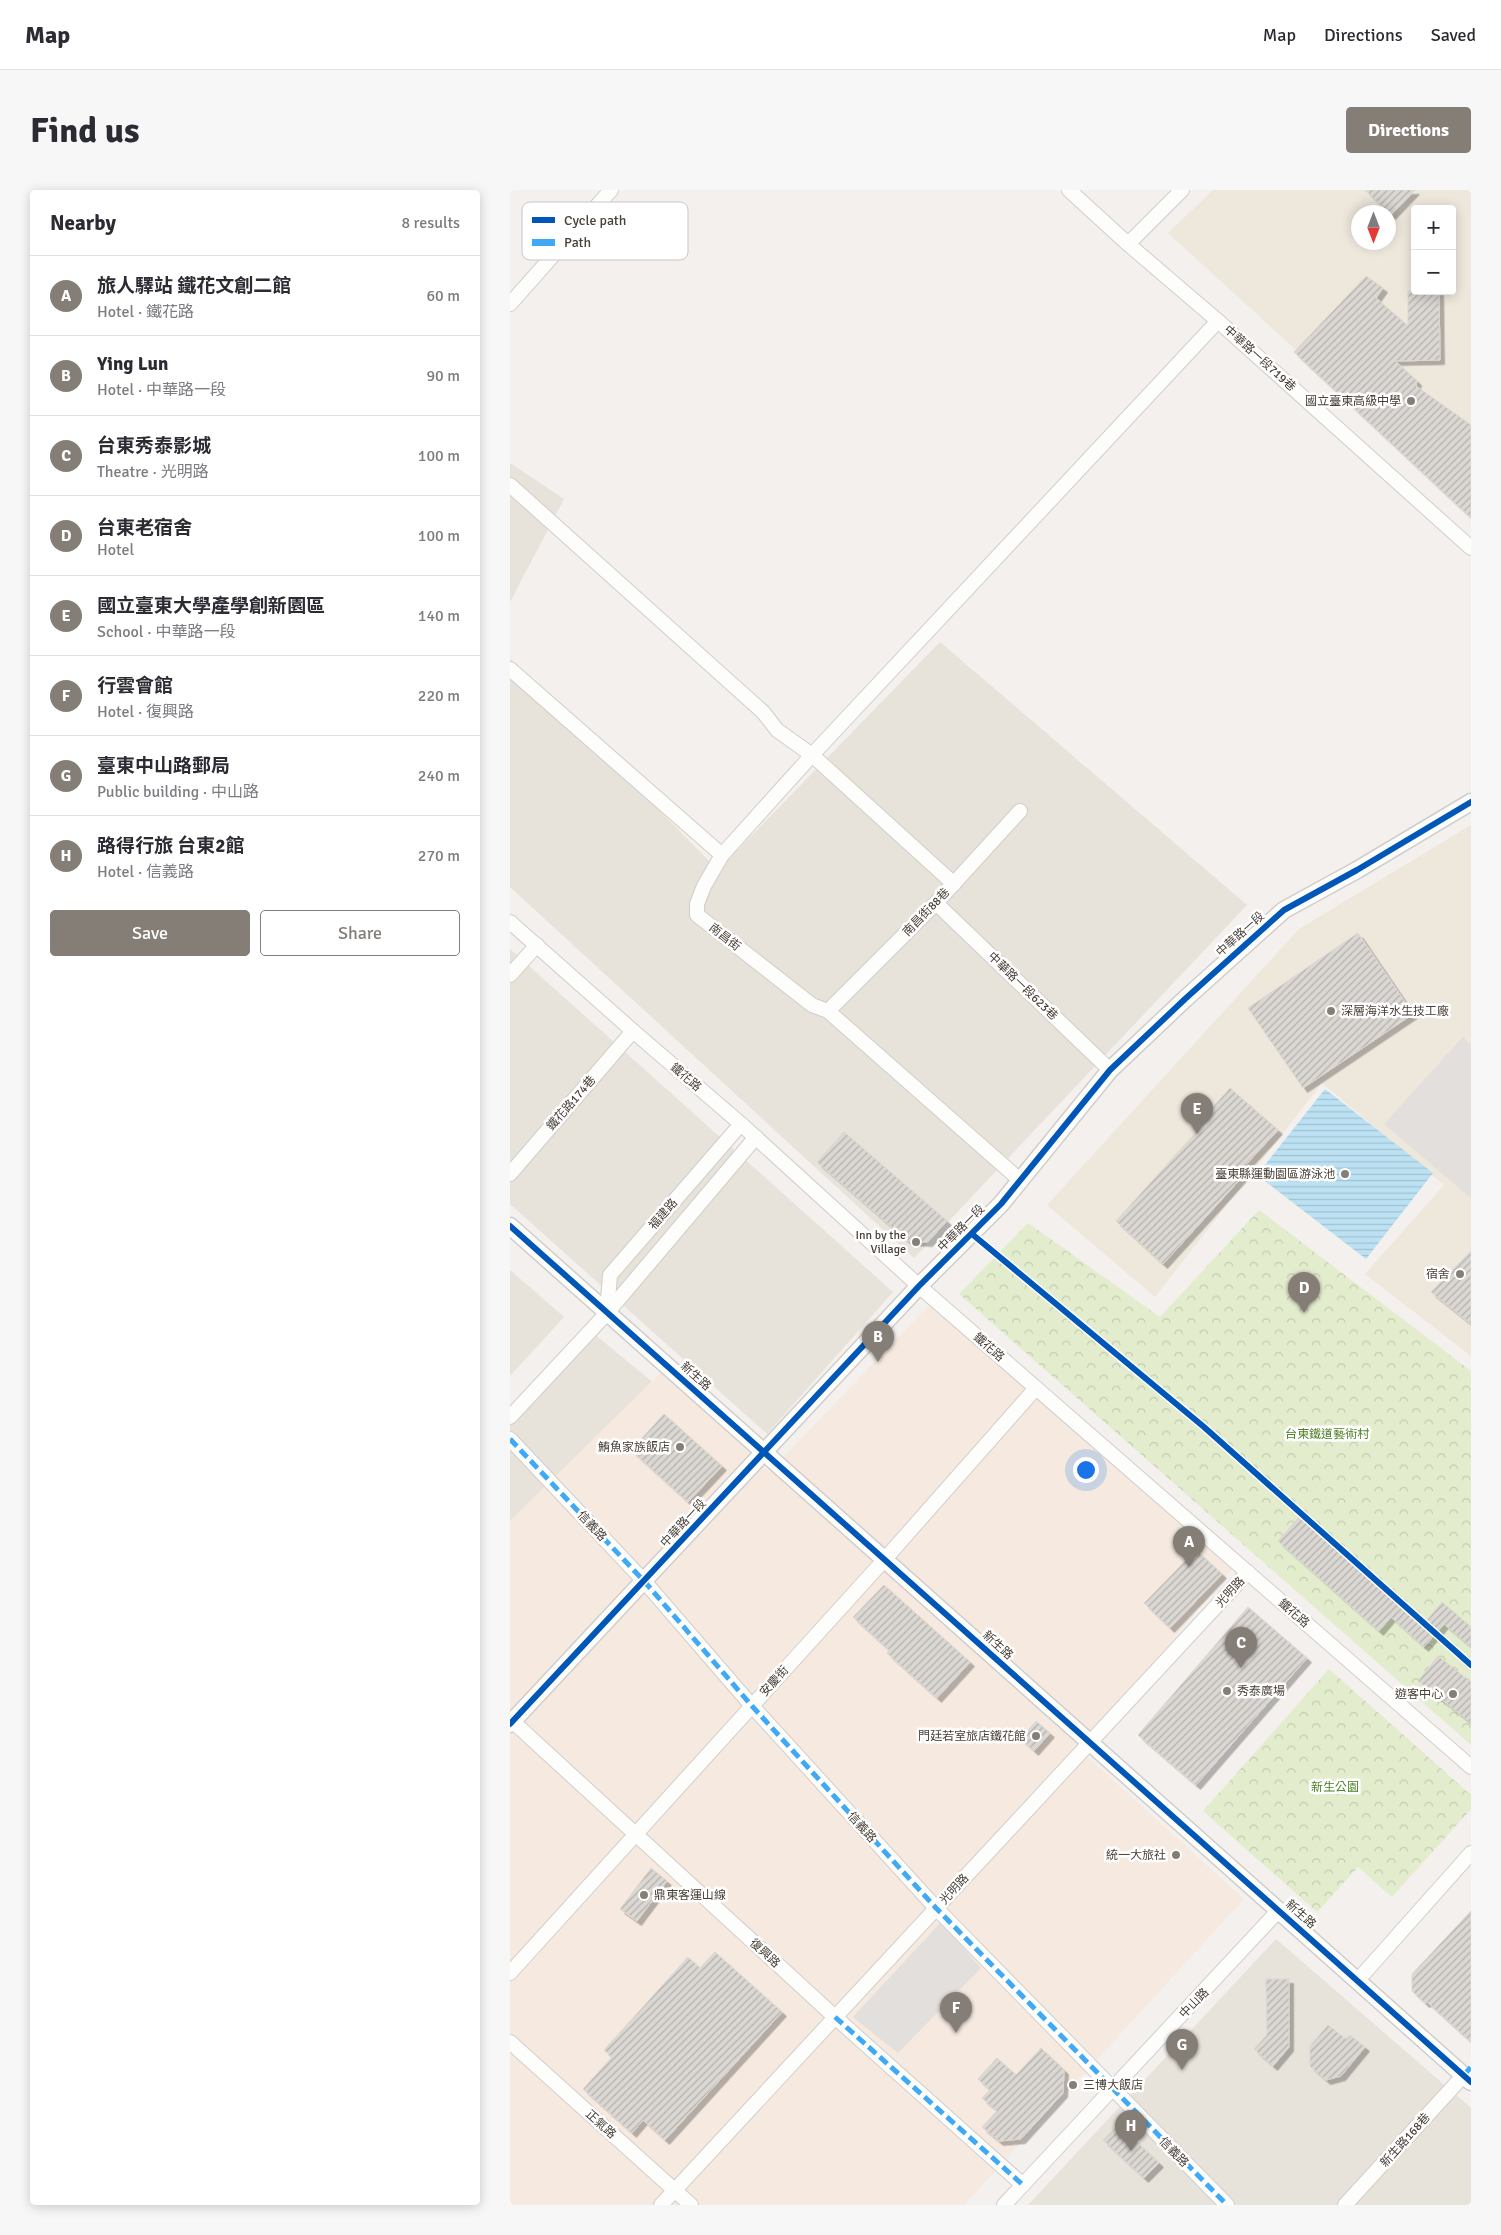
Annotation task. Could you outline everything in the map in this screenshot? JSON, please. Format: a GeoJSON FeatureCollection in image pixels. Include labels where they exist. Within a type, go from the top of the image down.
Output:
{"type":"FeatureCollection","features":[{"type":"Feature","properties":{"kind":"street"},"geometry":{"type":"LineString","coordinates":[[600,202],[611,190]]}},
{"type":"Feature","properties":{"kind":"street","name":"中華路一段719巷"},"geometry":{"type":"LineString","coordinates":[[1069,190],[1471,548]]}},
{"type":"Feature","properties":{"kind":"street"},"geometry":{"type":"LineString","coordinates":[[1128,244],[1182,190]]}},
{"type":"Feature","properties":{"kind":"street"},"geometry":{"type":"LineString","coordinates":[[510,304],[549,260]]}},
{"type":"Feature","properties":{"kind":"street"},"geometry":{"type":"LineString","coordinates":[[510,669],[722,855],[812,755],[1218,321]]}},
{"type":"Feature","properties":{"kind":"street"},"geometry":{"type":"LineString","coordinates":[[510,485],[763,712],[777,730],[812,755],[954,884]]}},
{"type":"Feature","properties":{"kind":"street","name":"中華路一段"},"geometry":{"type":"LineString","coordinates":[[511,1721],[920,1286],[989,1217],[1021,1181],[1110,1070],[1185,998],[1284,910],[1358,870],[1471,802]]}},
{"type":"Feature","properties":{"kind":"street","name":"南昌街88巷"},"geometry":{"type":"LineString","coordinates":[[828,1010],[936,903],[1020,810]]}},
{"type":"Feature","properties":{"kind":"street","name":"南昌街"},"geometry":{"type":"LineString","coordinates":[[722,855],[704,886],[697,904],[697,915],[812,1004],[828,1010],[1021,1181]]}},
{"type":"Feature","properties":{"kind":"street","name":"中華路一段623巷"},"geometry":{"type":"LineString","coordinates":[[936,903],[1110,1070]]}},
{"type":"Feature","properties":{"kind":"street","name":"鐵花路"},"geometry":{"type":"LineString","coordinates":[[510,922],[741,1124],[1036,1388],[1471,1767]]}},
{"type":"Feature","properties":{"kind":"street"},"geometry":{"type":"LineString","coordinates":[[510,932],[537,946],[510,975]]}},
{"type":"Feature","properties":{"kind":"street","name":"鐵花路174巷"},"geometry":{"type":"LineString","coordinates":[[510,1174],[633,1031]]}},
{"type":"Feature","properties":{"kind":"street","name":"福建路"},"geometry":{"type":"LineString","coordinates":[[608,1313],[610,1275],[741,1124]]}},
{"type":"Feature","properties":{"kind":"street","name":"福建路"},"geometry":{"type":"LineString","coordinates":[[510,1416],[608,1313],[756,1138]]}},
{"type":"Feature","properties":{"kind":"street","name":"新生路"},"geometry":{"type":"LineString","coordinates":[[510,1226],[1467,2078]]}},
{"type":"Feature","properties":{"kind":"street","name":"安慶街"},"geometry":{"type":"LineString","coordinates":[[510,1973],[885,1560],[1036,1388]]}},
{"type":"Feature","properties":{"kind":"street","name":"信義路"},"geometry":{"type":"LineString","coordinates":[[510,1439],[644,1581],[752,1706],[936,1908],[1227,2205]]}},
{"type":"Feature","properties":{"kind":"street","name":"光明路"},"geometry":{"type":"LineString","coordinates":[[661,2205],[1248,1572]]}},
{"type":"Feature","properties":{"kind":"street","name":"復興路"},"geometry":{"type":"LineString","coordinates":[[511,1721],[636,1833],[835,2017],[1023,2185]]}},
{"type":"Feature","properties":{"kind":"street"},"geometry":{"type":"LineString","coordinates":[[1358,1980],[1471,1853]]}},
{"type":"Feature","properties":{"kind":"street","name":"中山路"},"geometry":{"type":"LineString","coordinates":[[1004,2205],[1279,1910]]}},
{"type":"Feature","properties":{"kind":"street","name":"正氣路"},"geometry":{"type":"LineString","coordinates":[[510,2042],[691,2205]]}},
{"type":"Feature","properties":{"kind":"street","name":"新生路168巷"},"geometry":{"type":"LineString","coordinates":[[1346,2205],[1467,2078]]}},
{"type":"Feature","properties":{"kind":"shaded area","name":"國立臺東高級中學"},"geometry":{"type":"Polygon","coordinates":[[[1213,190],[1471,190],[1471,510],[1168,233],[1213,190]]]}},
{"type":"Feature","properties":{"kind":"shaded area"},"geometry":{"type":"Polygon","coordinates":[[[510,463],[564,499],[510,602],[510,463]]]}},
{"type":"Feature","properties":{"kind":"shaded area"},"geometry":{"type":"Polygon","coordinates":[[[940,642],[1247,905],[914,1258],[510,887],[510,659],[718,870],[940,642]]]}},
{"type":"Feature","properties":{"kind":"shaded area"},"geometry":{"type":"Polygon","coordinates":[[[1471,825],[1471,1356],[1365,1274],[1444,1185],[1322,1083],[1155,1297],[1047,1205],[1299,929],[1471,825]]]}},
{"type":"Feature","properties":{"kind":"shaded area"},"geometry":{"type":"Polygon","coordinates":[[[510,949],[893,1292],[767,1434],[510,1204],[510,949]]]}},
{"type":"Feature","properties":{"kind":"shaded area"},"geometry":{"type":"Polygon","coordinates":[[[1463,1037],[1471,1045],[1471,1198],[1384,1124],[1463,1037]]]}},
{"type":"Feature","properties":{"kind":"shaded area"},"geometry":{"type":"Polygon","coordinates":[[[510,1270],[564,1317],[510,1376],[510,1270]]]}},
{"type":"Feature","properties":{"kind":"shaded area"},"geometry":{"type":"Polygon","coordinates":[[[932,1302],[1235,1566],[1080,1750],[1244,1899],[964,2205],[510,2205],[510,1521],[662,1371],[769,1472],[932,1302]]]}},
{"type":"Feature","properties":{"kind":"shaded area"},"geometry":{"type":"Polygon","coordinates":[[[594,1334],[655,1384],[510,1527],[510,1418],[594,1334]]]}},
{"type":"Feature","properties":{"kind":"shaded area"},"geometry":{"type":"Polygon","coordinates":[[[941,1922],[981,1968],[898,2053],[853,2017],[941,1922]]]}},
{"type":"Feature","properties":{"kind":"shaded area"},"geometry":{"type":"Polygon","coordinates":[[[1276,1939],[1471,2108],[1471,2205],[1028,2205],[1276,1939]]]}},
{"type":"Feature","properties":{"kind":"green space","name":"台東鐵道藝術村"},"geometry":{"type":"Polygon","coordinates":[[[1259,1210],[1471,1371],[1471,1745],[959,1294],[1028,1223],[1160,1317],[1259,1210]]]}},
{"type":"Feature","properties":{"kind":"green space","name":"新生公園"},"geometry":{"type":"Polygon","coordinates":[[[1329,1669],[1471,1795],[1471,1809],[1392,1897],[1358,1867],[1317,1912],[1203,1811],[1329,1669]]]}},
{"type":"Feature","properties":{"kind":"water","name":"臺東縣運動園區游泳池"},"geometry":{"type":"Polygon","coordinates":[[[1325,1089],[1433,1173],[1366,1259],[1257,1175],[1325,1089]]]}},
{"type":"Feature","properties":{"kind":"building"},"geometry":{"type":"Polygon","coordinates":[[[1365,190],[1415,190],[1396,210],[1396,205],[1381,205],[1365,190]]]}},
{"type":"Feature","properties":{"kind":"building"},"geometry":{"type":"Polygon","coordinates":[[[1366,276],[1383,288],[1376,298],[1408,326],[1408,291],[1411,291],[1411,295],[1439,295],[1440,360],[1395,361],[1417,381],[1416,386],[1471,425],[1471,518],[1294,352],[1366,276]]]}},
{"type":"Feature","properties":{"kind":"building","name":"深層海洋水生技工廠"},"geometry":{"type":"Polygon","coordinates":[[[1358,933],[1413,1014],[1303,1088],[1248,1008],[1358,933]]]}},
{"type":"Feature","properties":{"kind":"building"},"geometry":{"type":"Polygon","coordinates":[[[1230,1088],[1278,1130],[1240,1171],[1244,1175],[1163,1264],[1116,1221],[1199,1129],[1196,1126],[1230,1088]]]}},
{"type":"Feature","properties":{"kind":"building"},"geometry":{"type":"Polygon","coordinates":[[[844,1132],[947,1221],[928,1242],[908,1241],[817,1162],[844,1132]]]}},
{"type":"Feature","properties":{"kind":"building","name":"宿舍"},"geometry":{"type":"Polygon","coordinates":[[[1471,1251],[1471,1324],[1431,1292],[1471,1251]]]}},
{"type":"Feature","properties":{"kind":"building"},"geometry":{"type":"Polygon","coordinates":[[[664,1414],[722,1466],[688,1502],[631,1450],[664,1414]]]}},
{"type":"Feature","properties":{"kind":"building"},"geometry":{"type":"Polygon","coordinates":[[[1299,1517],[1422,1626],[1442,1602],[1471,1627],[1471,1647],[1444,1624],[1424,1647],[1391,1617],[1379,1631],[1278,1541],[1299,1517]]]}},
{"type":"Feature","properties":{"kind":"building"},"geometry":{"type":"Polygon","coordinates":[[[1196,1550],[1222,1574],[1170,1628],[1144,1603],[1196,1550]]]}},
{"type":"Feature","properties":{"kind":"building"},"geometry":{"type":"Polygon","coordinates":[[[884,1585],[970,1662],[937,1698],[887,1653],[889,1650],[853,1617],[884,1585]]]}},
{"type":"Feature","properties":{"kind":"building","name":"秀泰廣場"},"geometry":{"type":"Polygon","coordinates":[[[1248,1607],[1307,1658],[1196,1785],[1138,1735],[1248,1607]]]}},
{"type":"Feature","properties":{"kind":"building","name":"遊客中心"},"geometry":{"type":"Polygon","coordinates":[[[1438,1656],[1471,1682],[1471,1723],[1418,1681],[1438,1656]]]}},
{"type":"Feature","properties":{"kind":"building"},"geometry":{"type":"Polygon","coordinates":[[[1036,1721],[1050,1733],[1034,1751],[1021,1739],[1036,1721]]]}},
{"type":"Feature","properties":{"kind":"building","name":"鼎東客運山線"},"geometry":{"type":"Polygon","coordinates":[[[651,1868],[667,1881],[637,1921],[620,1909],[651,1868]]]}},
{"type":"Feature","properties":{"kind":"building"},"geometry":{"type":"Polygon","coordinates":[[[1471,1911],[1471,2042],[1412,1991],[1412,1974],[1471,1911]]]}},
{"type":"Feature","properties":{"kind":"building"},"geometry":{"type":"Polygon","coordinates":[[[715,1952],[782,2012],[665,2140],[643,2120],[632,2133],[583,2089],[612,2057],[604,2050],[688,1957],[700,1968],[715,1952]]]}},
{"type":"Feature","properties":{"kind":"building"},"geometry":{"type":"Polygon","coordinates":[[[1266,1979],[1289,1979],[1289,2047],[1273,2066],[1254,2049],[1267,2035],[1266,1979]]]}},
{"type":"Feature","properties":{"kind":"building"},"geometry":{"type":"Polygon","coordinates":[[[1328,2025],[1346,2039],[1350,2035],[1365,2047],[1341,2076],[1326,2080],[1310,2066],[1310,2046],[1328,2025]]]}},
{"type":"Feature","properties":{"kind":"building"},"geometry":{"type":"Polygon","coordinates":[[[1041,2048],[1064,2070],[1063,2093],[1021,2139],[999,2141],[982,2127],[997,2111],[982,2098],[990,2090],[978,2079],[997,2058],[1016,2075],[1041,2048]]]}},
{"type":"Feature","properties":{"kind":"building"},"geometry":{"type":"Polygon","coordinates":[[[1115,2128],[1122,2128],[1159,2163],[1144,2178],[1103,2140],[1115,2128]]]}},
{"type":"Feature","properties":{"kind":"marked path"},"geometry":{"type":"LineString","coordinates":[[510,1439],[644,1581],[752,1706],[936,1908],[1227,2205]]}},
{"type":"Feature","properties":{"kind":"marked path"},"geometry":{"type":"LineString","coordinates":[[835,2017],[1023,2185]]}},
{"type":"Feature","properties":{"kind":"marked path"},"geometry":{"type":"LineString","coordinates":[[1464,2075],[1471,2067]]}},
{"type":"Feature","properties":{"kind":"cycle path"},"geometry":{"type":"LineString","coordinates":[[510,1724],[919,1286],[1001,1204],[1110,1070],[1284,910],[1357,870],[1471,802]]}},
{"type":"Feature","properties":{"kind":"cycle path"},"geometry":{"type":"LineString","coordinates":[[510,1226],[1471,2082]]}},
{"type":"Feature","properties":{"kind":"cycle path"},"geometry":{"type":"LineString","coordinates":[[972,1234],[1204,1427],[1471,1665]]}},
{"type":"Feature","properties":{"kind":"place","name":"國立臺東高級中學"},"geometry":{"type":"Point","coordinates":[1411,401]}},
{"type":"Feature","properties":{"kind":"place","name":"深層海洋水生技工廠"},"geometry":{"type":"Point","coordinates":[1331,1011]}},
{"type":"Feature","properties":{"kind":"place","name":"國立臺東大學產學創新園區"},"geometry":{"type":"Point","coordinates":[1197,1134]}},
{"type":"Feature","properties":{"kind":"place","name":"臺東縣運動園區游泳池"},"geometry":{"type":"Point","coordinates":[1345,1174]}},
{"type":"Feature","properties":{"kind":"place","name":"Inn by the Village"},"geometry":{"type":"Point","coordinates":[916,1242]}},
{"type":"Feature","properties":{"kind":"place","name":"宿舍"},"geometry":{"type":"Point","coordinates":[1460,1274]}},
{"type":"Feature","properties":{"kind":"place","name":"台東老宿舍"},"geometry":{"type":"Point","coordinates":[1304,1313]}},
{"type":"Feature","properties":{"kind":"place","name":"Ying Lun"},"geometry":{"type":"Point","coordinates":[878,1362]}},
{"type":"Feature","properties":{"kind":"place","name":"鮪魚家族飯店"},"geometry":{"type":"Point","coordinates":[680,1447]}},
{"type":"Feature","properties":{"kind":"place","name":"旅人驛站 鐵花文創二館"},"geometry":{"type":"Point","coordinates":[1189,1567]}},
{"type":"Feature","properties":{"kind":"place","name":"台東秀泰影城"},"geometry":{"type":"Point","coordinates":[1241,1668]}},
{"type":"Feature","properties":{"kind":"place","name":"秀泰廣場"},"geometry":{"type":"Point","coordinates":[1227,1691]}},
{"type":"Feature","properties":{"kind":"place","name":"遊客中心"},"geometry":{"type":"Point","coordinates":[1453,1694]}},
{"type":"Feature","properties":{"kind":"place","name":"門廷若室旅店鐵花館"},"geometry":{"type":"Point","coordinates":[1036,1736]}},
{"type":"Feature","properties":{"kind":"place","name":"統一大旅社"},"geometry":{"type":"Point","coordinates":[1176,1855]}},
{"type":"Feature","properties":{"kind":"place","name":"鼎東客運山線"},"geometry":{"type":"Point","coordinates":[644,1895]}},
{"type":"Feature","properties":{"kind":"place","name":"行雲會館"},"geometry":{"type":"Point","coordinates":[956,2033]}},
{"type":"Feature","properties":{"kind":"place","name":"臺東中山路郵局"},"geometry":{"type":"Point","coordinates":[1182,2070]}},
{"type":"Feature","properties":{"kind":"place","name":"三博大飯店"},"geometry":{"type":"Point","coordinates":[1073,2085]}},
{"type":"Feature","properties":{"kind":"place","name":"路得行旅 台東2館"},"geometry":{"type":"Point","coordinates":[1131,2151]}}]}
